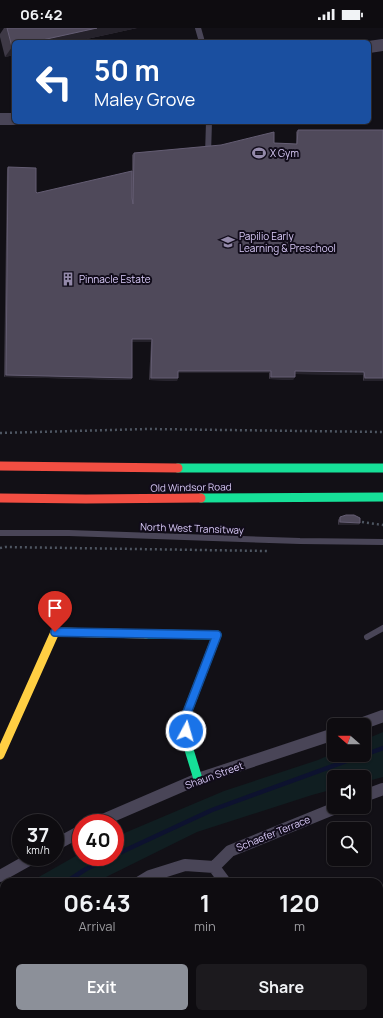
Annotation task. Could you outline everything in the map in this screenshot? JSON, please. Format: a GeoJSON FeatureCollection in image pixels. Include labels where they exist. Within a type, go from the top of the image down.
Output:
{"type":"FeatureCollection","features":[{"type":"Feature","properties":{"kind":"main road","name":"Old Windsor Road"},"geometry":{"type":"LineString","coordinates":[[0,466],[383,468]]}},
{"type":"Feature","properties":{"kind":"main road","name":"Old Windsor Road"},"geometry":{"type":"LineString","coordinates":[[0,498],[86,499],[383,497]]}},
{"type":"Feature","properties":{"kind":"main road"},"geometry":{"type":"LineString","coordinates":[[0,755],[55,632],[217,635],[185,718],[186,743],[198,779]]}},
{"type":"Feature","properties":{"kind":"street"},"geometry":{"type":"LineString","coordinates":[[371,47],[383,45]]}},
{"type":"Feature","properties":{"kind":"street"},"geometry":{"type":"LineString","coordinates":[[0,119],[12,119]]}},
{"type":"Feature","properties":{"kind":"street"},"geometry":{"type":"LineString","coordinates":[[371,720],[383,716]]}},
{"type":"Feature","properties":{"kind":"street","name":"Shaun Street"},"geometry":{"type":"LineString","coordinates":[[117,814],[198,779],[327,736]]}},
{"type":"Feature","properties":{"kind":"street"},"geometry":{"type":"LineString","coordinates":[[371,793],[383,789]]}},
{"type":"Feature","properties":{"kind":"street","name":"Schaefer Terrace"},"geometry":{"type":"LineString","coordinates":[[214,867],[230,851],[327,811]]}},
{"type":"Feature","properties":{"kind":"street"},"geometry":{"type":"LineString","coordinates":[[147,878],[185,865],[214,867],[222,878]]}},
{"type":"Feature","properties":{"kind":"street"},"geometry":{"type":"LineString","coordinates":[[0,876],[18,866]]}},
{"type":"Feature","properties":{"kind":"lane"},"geometry":{"type":"LineString","coordinates":[[198,28],[201,40]]}},
{"type":"Feature","properties":{"kind":"lane"},"geometry":{"type":"LineString","coordinates":[[208,159],[209,124]]}},
{"type":"Feature","properties":{"kind":"lane","name":"North West Transitway"},"geometry":{"type":"LineString","coordinates":[[0,533],[69,533],[292,541],[383,542]]}},
{"type":"Feature","properties":{"kind":"lane"},"geometry":{"type":"LineString","coordinates":[[367,637],[383,628]]}},
{"type":"Feature","properties":{"kind":"path"},"geometry":{"type":"LineString","coordinates":[[0,433],[148,429],[383,432]]}},
{"type":"Feature","properties":{"kind":"path"},"geometry":{"type":"LineString","coordinates":[[362,522],[383,525]]}},
{"type":"Feature","properties":{"kind":"path"},"geometry":{"type":"LineString","coordinates":[[0,548],[5,546],[268,552]]}},
{"type":"Feature","properties":{"kind":"shaded area"},"geometry":{"type":"Polygon","coordinates":[[[383,732],[383,777],[371,780],[371,770],[327,770],[327,791],[197,832],[104,878],[37,878],[58,866],[64,866],[64,863],[72,858],[72,866],[124,866],[124,833],[224,791],[327,756],[327,762],[371,762],[371,737],[383,732]]]}},
{"type":"Feature","properties":{"kind":"building"},"geometry":{"type":"Polygon","coordinates":[[[7,28],[97,28],[42,40],[12,40],[12,47],[7,28]]]}},
{"type":"Feature","properties":{"kind":"building"},"geometry":{"type":"Polygon","coordinates":[[[298,130],[383,130],[383,378],[365,378],[364,372],[295,371],[295,377],[271,377],[271,371],[178,371],[178,378],[151,378],[152,339],[132,339],[132,378],[6,375],[8,167],[36,168],[37,193],[132,171],[133,204],[134,153],[221,145],[274,132],[274,143],[297,144],[298,130]]]}},
{"type":"Feature","properties":{"kind":"building"},"geometry":{"type":"Polygon","coordinates":[[[354,515],[360,518],[360,523],[340,522],[340,517],[354,515]]]}},
{"type":"Feature","properties":{"kind":"waterway"},"geometry":{"type":"LineString","coordinates":[[371,752],[383,748]]}},
{"type":"Feature","properties":{"kind":"waterway"},"geometry":{"type":"LineString","coordinates":[[124,851],[212,810],[344,762]]}},
{"type":"Feature","properties":{"kind":"waterway"},"geometry":{"type":"LineString","coordinates":[[72,878],[92,866]]}},
{"type":"Feature","properties":{"kind":"traffic: fast"},"geometry":{"type":"LineString","coordinates":[[178,468],[383,468]]}},
{"type":"Feature","properties":{"kind":"traffic: fast"},"geometry":{"type":"LineString","coordinates":[[201,498],[383,497]]}},
{"type":"Feature","properties":{"kind":"traffic: fast"},"geometry":{"type":"LineString","coordinates":[[146,634],[217,635],[185,718],[187,743],[198,779]]}},
{"type":"Feature","properties":{"kind":"traffic: slow"},"geometry":{"type":"LineString","coordinates":[[0,755],[55,632],[146,634]]}},
{"type":"Feature","properties":{"kind":"traffic: jam"},"geometry":{"type":"LineString","coordinates":[[0,466],[178,468]]}},
{"type":"Feature","properties":{"kind":"traffic: jam"},"geometry":{"type":"LineString","coordinates":[[0,498],[201,498]]}},
{"type":"Feature","properties":{"kind":"place","name":"X Gym"},"geometry":{"type":"Point","coordinates":[259,153]}},
{"type":"Feature","properties":{"kind":"place","name":"Papilio Early Learning & Preschool"},"geometry":{"type":"Point","coordinates":[228,242]}},
{"type":"Feature","properties":{"kind":"place","name":"Pinnacle Estate"},"geometry":{"type":"Point","coordinates":[68,279]}},
{"type":"Feature","properties":{"kind":"route"},"geometry":{"type":"LineString","coordinates":[[55,632],[217,635],[185,718],[186,731]]}}]}
